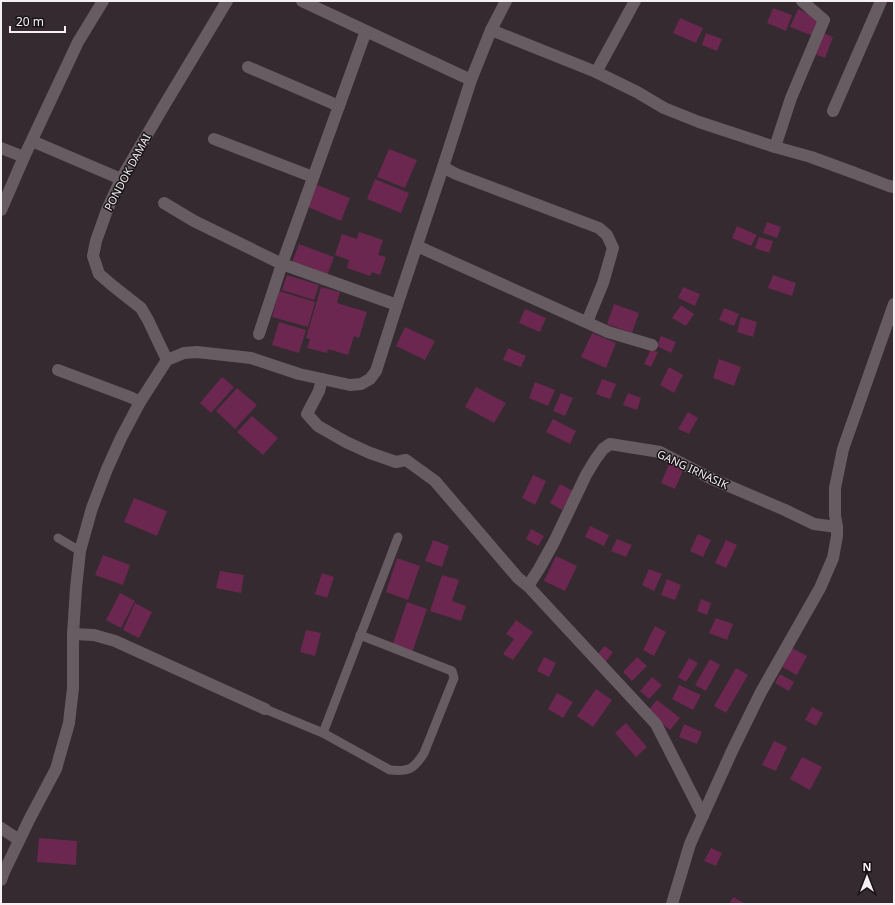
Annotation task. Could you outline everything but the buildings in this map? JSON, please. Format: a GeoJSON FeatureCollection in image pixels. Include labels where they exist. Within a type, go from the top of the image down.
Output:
{"type":"FeatureCollection","features":[{"type":"Feature","properties":{"kind":"street"},"geometry":{"type":"LineString","coordinates":[[1,210],[78,42],[104,1]]}},
{"type":"Feature","properties":{"kind":"street","name":"PONDOK DAMAI"},"geometry":{"type":"LineString","coordinates":[[167,360],[141,308],[99,274],[93,256],[106,210],[121,180],[227,1]]}},
{"type":"Feature","properties":{"kind":"street"},"geometry":{"type":"LineString","coordinates":[[302,1],[471,80]]}},
{"type":"Feature","properties":{"kind":"street"},"geometry":{"type":"LineString","coordinates":[[600,67],[635,1]]}},
{"type":"Feature","properties":{"kind":"street"},"geometry":{"type":"LineString","coordinates":[[774,147],[791,98],[824,20],[802,1]]}},
{"type":"Feature","properties":{"kind":"street"},"geometry":{"type":"LineString","coordinates":[[833,111],[881,1]]}},
{"type":"Feature","properties":{"kind":"street"},"geometry":{"type":"LineString","coordinates":[[1,880],[19,840],[56,769],[69,723],[73,688],[73,634],[80,551],[92,508],[107,469],[140,402],[167,360],[184,353],[197,352],[251,358],[299,374],[350,385],[361,384],[370,379],[376,371],[471,80],[504,2]]}},
{"type":"Feature","properties":{"kind":"street"},"geometry":{"type":"LineString","coordinates":[[491,30],[596,72],[637,92],[664,108],[699,122],[774,147],[811,157],[894,187]]}},
{"type":"Feature","properties":{"kind":"street"},"geometry":{"type":"LineString","coordinates":[[259,334],[282,264],[366,31]]}},
{"type":"Feature","properties":{"kind":"street"},"geometry":{"type":"LineString","coordinates":[[248,67],[339,106]]}},
{"type":"Feature","properties":{"kind":"street"},"geometry":{"type":"LineString","coordinates":[[214,139],[313,177]]}},
{"type":"Feature","properties":{"kind":"street"},"geometry":{"type":"LineString","coordinates":[[32,140],[121,180]]}},
{"type":"Feature","properties":{"kind":"street"},"geometry":{"type":"LineString","coordinates":[[1,148],[24,157]]}},
{"type":"Feature","properties":{"kind":"street"},"geometry":{"type":"LineString","coordinates":[[443,167],[456,174],[600,228],[607,235],[612,248],[603,283],[587,322]]}},
{"type":"Feature","properties":{"kind":"street"},"geometry":{"type":"LineString","coordinates":[[164,203],[194,221],[282,264],[397,305]]}},
{"type":"Feature","properties":{"kind":"street"},"geometry":{"type":"LineString","coordinates":[[417,246],[608,332],[652,345]]}},
{"type":"Feature","properties":{"kind":"street"},"geometry":{"type":"LineString","coordinates":[[672,904],[690,844],[732,751],[761,692],[820,588],[833,558],[837,527],[835,515],[835,488],[843,449],[894,304]]}},
{"type":"Feature","properties":{"kind":"street"},"geometry":{"type":"LineString","coordinates":[[58,370],[140,402]]}},
{"type":"Feature","properties":{"kind":"street"},"geometry":{"type":"LineString","coordinates":[[322,379],[319,391],[307,414],[318,426],[346,442],[396,462],[406,460],[435,481],[518,578],[528,586],[656,724],[703,816]]}},
{"type":"Feature","properties":{"kind":"street","name":"GANG IRNASIK"},"geometry":{"type":"LineString","coordinates":[[528,586],[554,542],[586,475],[602,449],[610,444],[660,452],[710,478],[814,524],[837,527]]}},
{"type":"Feature","properties":{"kind":"street"},"geometry":{"type":"LineString","coordinates":[[73,634],[94,635],[115,641],[266,709]]}},
{"type":"Feature","properties":{"kind":"street"},"geometry":{"type":"LineString","coordinates":[[1,828],[19,840]]}},
{"type":"Feature","properties":{"kind":"lane"},"geometry":{"type":"LineString","coordinates":[[323,734],[398,537]]}},
{"type":"Feature","properties":{"kind":"lane"},"geometry":{"type":"LineString","coordinates":[[58,538],[80,551]]}},
{"type":"Feature","properties":{"kind":"lane"},"geometry":{"type":"LineString","coordinates":[[266,709],[323,734],[390,770],[401,771],[409,769],[416,764],[424,753],[454,678],[452,671],[360,635]]}}]}
